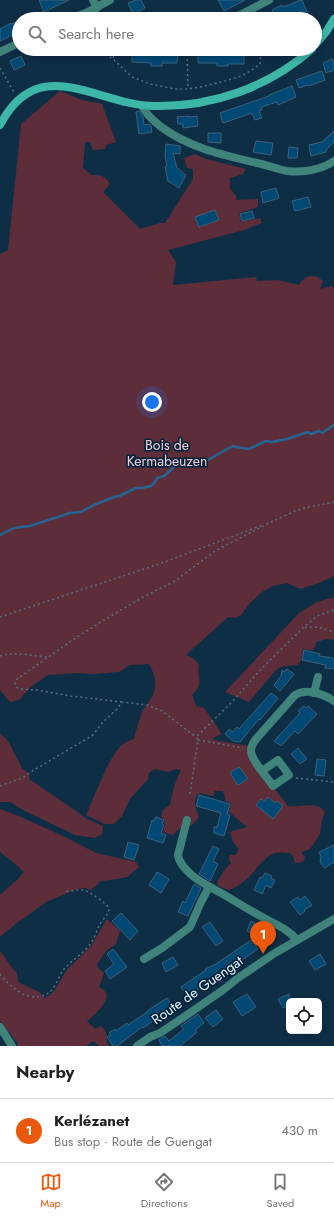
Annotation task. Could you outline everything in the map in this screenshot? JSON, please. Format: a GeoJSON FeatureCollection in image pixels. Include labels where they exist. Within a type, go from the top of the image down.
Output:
{"type":"FeatureCollection","features":[{"type":"Feature","properties":{"kind":"main road"},"geometry":{"type":"LineString","coordinates":[[322,37],[334,19]]}},
{"type":"Feature","properties":{"kind":"main road"},"geometry":{"type":"LineString","coordinates":[[0,125],[6,114],[18,100],[40,88],[63,86],[78,88],[108,98],[142,106],[193,104],[235,94],[257,85],[277,75],[304,56]]}},
{"type":"Feature","properties":{"kind":"street"},"geometry":{"type":"LineString","coordinates":[[93,0],[97,8]]}},
{"type":"Feature","properties":{"kind":"street"},"geometry":{"type":"LineString","coordinates":[[87,12],[110,0]]}},
{"type":"Feature","properties":{"kind":"street"},"geometry":{"type":"LineString","coordinates":[[246,12],[269,0]]}},
{"type":"Feature","properties":{"kind":"street"},"geometry":{"type":"LineString","coordinates":[[0,52],[12,46]]}},
{"type":"Feature","properties":{"kind":"street"},"geometry":{"type":"LineString","coordinates":[[142,106],[146,114],[176,137],[196,146],[221,154],[287,171],[314,170],[334,161]]}},
{"type":"Feature","properties":{"kind":"street"},"geometry":{"type":"LineString","coordinates":[[314,693],[318,678]]}},
{"type":"Feature","properties":{"kind":"street"},"geometry":{"type":"LineString","coordinates":[[262,771],[278,760],[289,775],[273,786],[262,771],[252,756],[251,750],[256,739],[295,695],[301,692],[314,693],[328,697],[334,701]]}},
{"type":"Feature","properties":{"kind":"street"},"geometry":{"type":"LineString","coordinates":[[187,820],[178,859],[181,864],[193,877],[291,932],[296,940]]}},
{"type":"Feature","properties":{"kind":"street"},"geometry":{"type":"LineString","coordinates":[[144,959],[190,927],[209,887]]}},
{"type":"Feature","properties":{"kind":"street","name":"Route de Guengat"},"geometry":{"type":"LineString","coordinates":[[137,1046],[181,1019],[238,978],[296,940],[334,919]]}},
{"type":"Feature","properties":{"kind":"street"},"geometry":{"type":"LineString","coordinates":[[0,1027],[12,1046]]}},
{"type":"Feature","properties":{"kind":"path"},"geometry":{"type":"LineString","coordinates":[[108,56],[132,77],[164,88],[175,89],[188,89],[225,81],[240,76],[260,64],[261,56]]}},
{"type":"Feature","properties":{"kind":"path"},"geometry":{"type":"LineString","coordinates":[[187,56],[188,89]]}},
{"type":"Feature","properties":{"kind":"path"},"geometry":{"type":"LineString","coordinates":[[0,68],[18,100]]}},
{"type":"Feature","properties":{"kind":"path"},"geometry":{"type":"LineString","coordinates":[[0,617],[159,564],[305,508],[334,502]]}},
{"type":"Feature","properties":{"kind":"path"},"geometry":{"type":"LineString","coordinates":[[190,794],[198,740],[162,711],[147,705],[20,689],[16,687],[15,683],[17,679],[48,657],[110,617],[145,596],[175,581],[216,551],[271,522]]}},
{"type":"Feature","properties":{"kind":"path"},"geometry":{"type":"LineString","coordinates":[[196,737],[232,702],[262,668],[303,628],[317,616],[334,610]]}},
{"type":"Feature","properties":{"kind":"path"},"geometry":{"type":"LineString","coordinates":[[303,628],[310,626],[334,632]]}},
{"type":"Feature","properties":{"kind":"path"},"geometry":{"type":"LineString","coordinates":[[0,656],[22,654],[48,657]]}},
{"type":"Feature","properties":{"kind":"path"},"geometry":{"type":"LineString","coordinates":[[0,786],[22,778],[93,735],[122,702]]}},
{"type":"Feature","properties":{"kind":"path"},"geometry":{"type":"LineString","coordinates":[[198,740],[251,750]]}},
{"type":"Feature","properties":{"kind":"path"},"geometry":{"type":"LineString","coordinates":[[289,775],[293,778],[334,782]]}},
{"type":"Feature","properties":{"kind":"path"},"geometry":{"type":"LineString","coordinates":[[0,974],[10,986],[28,995],[41,997],[53,990],[66,968],[91,943],[100,925],[109,912],[109,908],[104,902],[84,890],[64,891]]}},
{"type":"Feature","properties":{"kind":"green space","name":"Bois de Kermabeuzen"},"geometry":{"type":"Polygon","coordinates":[[[60,91],[82,100],[102,104],[116,142],[106,145],[105,149],[93,150],[90,142],[85,142],[83,168],[91,175],[100,175],[106,179],[110,184],[103,192],[140,229],[165,223],[193,179],[193,169],[187,168],[184,158],[195,154],[206,159],[246,169],[243,174],[230,178],[230,188],[236,196],[236,200],[258,199],[258,207],[239,213],[241,222],[260,218],[262,223],[244,230],[168,250],[176,262],[173,285],[256,277],[257,281],[278,280],[299,285],[307,277],[313,276],[320,278],[323,281],[320,289],[331,286],[334,288],[334,576],[300,589],[287,583],[273,586],[262,592],[250,603],[241,615],[235,618],[228,617],[186,655],[193,658],[199,664],[199,684],[196,691],[192,695],[196,706],[204,708],[222,734],[213,738],[214,740],[249,746],[263,774],[288,806],[313,805],[322,808],[325,812],[322,819],[320,834],[310,849],[301,852],[305,857],[303,862],[295,863],[293,856],[290,853],[275,853],[264,860],[250,876],[238,886],[229,890],[218,886],[217,882],[225,869],[231,863],[229,859],[230,855],[235,855],[239,849],[233,842],[230,832],[247,827],[229,812],[231,803],[226,801],[223,791],[215,791],[213,796],[200,793],[197,795],[195,801],[199,817],[192,825],[179,829],[173,835],[163,832],[165,820],[161,817],[163,810],[170,805],[174,786],[181,770],[176,769],[168,772],[154,769],[149,773],[148,779],[130,799],[122,816],[114,824],[105,824],[86,815],[108,765],[119,748],[126,742],[134,739],[142,712],[152,697],[155,688],[155,678],[149,664],[130,665],[119,672],[48,675],[32,686],[19,700],[10,702],[0,690],[0,254],[8,250],[21,124],[60,91]]]}},
{"type":"Feature","properties":{"kind":"green space"},"geometry":{"type":"Polygon","coordinates":[[[334,597],[334,640],[327,639],[316,642],[313,650],[303,649],[301,661],[297,665],[284,666],[277,669],[249,702],[225,692],[299,613],[317,602],[334,597]]]}},
{"type":"Feature","properties":{"kind":"green space"},"geometry":{"type":"Polygon","coordinates":[[[0,733],[8,741],[22,768],[29,774],[29,779],[85,818],[103,826],[102,834],[95,838],[75,835],[25,811],[10,802],[0,802],[0,733]]]}},
{"type":"Feature","properties":{"kind":"green space"},"geometry":{"type":"Polygon","coordinates":[[[0,809],[67,838],[96,853],[136,862],[139,867],[127,877],[101,881],[91,890],[85,888],[77,889],[46,902],[0,937],[0,895],[24,872],[0,852],[0,809]]]}},
{"type":"Feature","properties":{"kind":"green space"},"geometry":{"type":"Polygon","coordinates":[[[107,919],[120,931],[116,944],[106,951],[97,964],[98,968],[104,973],[99,987],[104,991],[106,1000],[100,1009],[87,1021],[95,1029],[101,1026],[106,1032],[107,1044],[109,1046],[99,1046],[93,1041],[86,1046],[17,1046],[18,1044],[0,1020],[0,951],[17,973],[18,982],[39,992],[45,998],[55,990],[66,971],[91,946],[107,919]]]}},
{"type":"Feature","properties":{"kind":"building"},"geometry":{"type":"Polygon","coordinates":[[[39,0],[69,0],[44,12],[39,0]]]}},
{"type":"Feature","properties":{"kind":"building"},"geometry":{"type":"Polygon","coordinates":[[[141,0],[145,8],[137,12],[132,12],[128,3],[141,0]]]}},
{"type":"Feature","properties":{"kind":"building"},"geometry":{"type":"Polygon","coordinates":[[[218,0],[245,0],[224,11],[218,0]]]}},
{"type":"Feature","properties":{"kind":"building"},"geometry":{"type":"Polygon","coordinates":[[[302,0],[307,12],[273,12],[272,10],[282,5],[283,7],[302,0]]]}},
{"type":"Feature","properties":{"kind":"building"},"geometry":{"type":"Polygon","coordinates":[[[11,23],[12,35],[0,41],[0,29],[11,23]]]}},
{"type":"Feature","properties":{"kind":"building"},"geometry":{"type":"Polygon","coordinates":[[[21,56],[25,65],[14,70],[10,61],[21,56]]]}},
{"type":"Feature","properties":{"kind":"building"},"geometry":{"type":"Polygon","coordinates":[[[132,56],[178,56],[177,63],[162,63],[162,66],[151,66],[151,63],[132,62],[132,56]]]}},
{"type":"Feature","properties":{"kind":"building"},"geometry":{"type":"Polygon","coordinates":[[[198,56],[244,56],[244,64],[217,66],[217,63],[198,63],[198,56]]]}},
{"type":"Feature","properties":{"kind":"building"},"geometry":{"type":"Polygon","coordinates":[[[332,59],[334,70],[326,73],[323,63],[332,59]]]}},
{"type":"Feature","properties":{"kind":"building"},"geometry":{"type":"Polygon","coordinates":[[[322,71],[325,80],[299,88],[296,80],[322,71]]]}},
{"type":"Feature","properties":{"kind":"building"},"geometry":{"type":"Polygon","coordinates":[[[292,86],[296,97],[278,105],[277,102],[261,107],[262,110],[259,111],[262,118],[255,120],[252,113],[223,123],[220,113],[269,96],[292,86]]]}},
{"type":"Feature","properties":{"kind":"building"},"geometry":{"type":"Polygon","coordinates":[[[139,111],[143,117],[144,125],[150,124],[152,132],[139,134],[136,112],[139,111]]]}},
{"type":"Feature","properties":{"kind":"building"},"geometry":{"type":"Polygon","coordinates":[[[197,116],[198,126],[183,128],[183,124],[178,124],[177,117],[197,116]]]}},
{"type":"Feature","properties":{"kind":"building"},"geometry":{"type":"Polygon","coordinates":[[[334,131],[334,142],[326,150],[326,152],[311,156],[309,145],[322,142],[334,131]]]}},
{"type":"Feature","properties":{"kind":"building"},"geometry":{"type":"Polygon","coordinates":[[[208,133],[221,133],[221,143],[208,142],[208,133]]]}},
{"type":"Feature","properties":{"kind":"building"},"geometry":{"type":"Polygon","coordinates":[[[256,141],[273,143],[271,155],[253,152],[256,141]]]}},
{"type":"Feature","properties":{"kind":"building"},"geometry":{"type":"Polygon","coordinates":[[[166,144],[180,146],[180,154],[173,153],[177,168],[186,175],[179,188],[168,181],[165,167],[167,166],[165,156],[166,144]]]}},
{"type":"Feature","properties":{"kind":"building"},"geometry":{"type":"Polygon","coordinates":[[[289,147],[298,148],[297,158],[288,158],[289,147]]]}},
{"type":"Feature","properties":{"kind":"building"},"geometry":{"type":"Polygon","coordinates":[[[276,188],[279,198],[263,203],[261,192],[276,188]]]}},
{"type":"Feature","properties":{"kind":"building"},"geometry":{"type":"Polygon","coordinates":[[[308,197],[311,207],[295,211],[292,201],[308,197]]]}},
{"type":"Feature","properties":{"kind":"building"},"geometry":{"type":"Polygon","coordinates":[[[215,210],[219,220],[199,227],[195,217],[215,210]]]}},
{"type":"Feature","properties":{"kind":"building"},"geometry":{"type":"Polygon","coordinates":[[[252,211],[254,218],[242,221],[240,214],[252,211]]]}},
{"type":"Feature","properties":{"kind":"building"},"geometry":{"type":"Polygon","coordinates":[[[304,650],[320,654],[319,656],[333,658],[334,669],[325,668],[326,665],[302,660],[304,650]]]}},
{"type":"Feature","properties":{"kind":"building"},"geometry":{"type":"Polygon","coordinates":[[[287,669],[294,674],[280,691],[274,685],[281,676],[282,670],[284,672],[287,669]]]}},
{"type":"Feature","properties":{"kind":"building"},"geometry":{"type":"Polygon","coordinates":[[[271,693],[278,698],[240,742],[233,741],[225,734],[229,729],[233,732],[237,727],[239,729],[271,693]]]}},
{"type":"Feature","properties":{"kind":"building"},"geometry":{"type":"Polygon","coordinates":[[[304,706],[307,708],[308,706],[317,714],[298,734],[295,731],[281,746],[274,741],[300,713],[298,711],[304,706]]]}},
{"type":"Feature","properties":{"kind":"building"},"geometry":{"type":"Polygon","coordinates":[[[298,748],[307,759],[300,764],[291,754],[298,748]]]}},
{"type":"Feature","properties":{"kind":"building"},"geometry":{"type":"Polygon","coordinates":[[[317,759],[326,760],[324,776],[315,775],[317,759]]]}},
{"type":"Feature","properties":{"kind":"building"},"geometry":{"type":"Polygon","coordinates":[[[239,767],[248,779],[238,785],[230,773],[239,767]]]}},
{"type":"Feature","properties":{"kind":"building"},"geometry":{"type":"Polygon","coordinates":[[[199,795],[230,804],[227,814],[230,815],[224,836],[214,833],[214,827],[217,827],[221,813],[196,806],[199,795]]]}},
{"type":"Feature","properties":{"kind":"building"},"geometry":{"type":"Polygon","coordinates":[[[268,797],[275,803],[277,801],[283,806],[273,819],[256,805],[261,799],[264,802],[268,797]]]}},
{"type":"Feature","properties":{"kind":"building"},"geometry":{"type":"Polygon","coordinates":[[[156,817],[164,820],[161,833],[166,835],[163,843],[147,838],[152,820],[154,821],[156,817]]]}},
{"type":"Feature","properties":{"kind":"building"},"geometry":{"type":"Polygon","coordinates":[[[128,842],[139,845],[134,860],[124,857],[128,842]]]}},
{"type":"Feature","properties":{"kind":"building"},"geometry":{"type":"Polygon","coordinates":[[[334,845],[334,862],[325,868],[320,862],[321,856],[319,852],[334,845]]]}},
{"type":"Feature","properties":{"kind":"building"},"geometry":{"type":"Polygon","coordinates":[[[213,846],[219,849],[213,861],[218,864],[210,881],[199,874],[213,846]]]}},
{"type":"Feature","properties":{"kind":"building"},"geometry":{"type":"Polygon","coordinates":[[[157,872],[169,879],[161,893],[149,885],[157,872]]]}},
{"type":"Feature","properties":{"kind":"building"},"geometry":{"type":"Polygon","coordinates":[[[265,873],[272,876],[271,878],[275,880],[271,888],[266,885],[262,894],[254,890],[260,877],[262,878],[265,873]]]}},
{"type":"Feature","properties":{"kind":"building"},"geometry":{"type":"Polygon","coordinates":[[[194,884],[201,888],[188,916],[178,912],[183,901],[185,903],[194,884]]]}},
{"type":"Feature","properties":{"kind":"building"},"geometry":{"type":"Polygon","coordinates":[[[305,896],[312,905],[304,910],[305,911],[300,915],[290,902],[298,897],[300,900],[305,896]]]}},
{"type":"Feature","properties":{"kind":"building"},"geometry":{"type":"Polygon","coordinates":[[[121,913],[138,931],[130,940],[112,921],[121,913]]]}},
{"type":"Feature","properties":{"kind":"building"},"geometry":{"type":"Polygon","coordinates":[[[251,921],[261,926],[256,936],[247,931],[251,921]]]}},
{"type":"Feature","properties":{"kind":"building"},"geometry":{"type":"Polygon","coordinates":[[[210,922],[223,941],[216,946],[202,927],[210,922]]]}},
{"type":"Feature","properties":{"kind":"building"},"geometry":{"type":"Polygon","coordinates":[[[251,940],[258,949],[187,997],[181,987],[206,970],[205,969],[216,964],[251,940]]]}},
{"type":"Feature","properties":{"kind":"building"},"geometry":{"type":"Polygon","coordinates":[[[113,949],[127,967],[110,979],[105,971],[114,964],[107,954],[113,949]]]}},
{"type":"Feature","properties":{"kind":"building"},"geometry":{"type":"Polygon","coordinates":[[[320,954],[326,964],[315,970],[309,961],[320,954]]]}},
{"type":"Feature","properties":{"kind":"building"},"geometry":{"type":"Polygon","coordinates":[[[173,957],[178,965],[166,972],[162,963],[173,957]]]}},
{"type":"Feature","properties":{"kind":"building"},"geometry":{"type":"Polygon","coordinates":[[[247,994],[256,1007],[242,1016],[233,1002],[247,994]]]}},
{"type":"Feature","properties":{"kind":"building"},"geometry":{"type":"Polygon","coordinates":[[[289,994],[289,998],[286,998],[286,1007],[283,1008],[278,999],[289,994]]]}},
{"type":"Feature","properties":{"kind":"building"},"geometry":{"type":"Polygon","coordinates":[[[167,998],[173,1007],[143,1028],[142,1027],[117,1046],[113,1046],[107,1037],[111,1035],[109,1033],[115,1029],[116,1031],[127,1023],[128,1025],[167,998]]]}},
{"type":"Feature","properties":{"kind":"building"},"geometry":{"type":"Polygon","coordinates":[[[216,1010],[223,1019],[213,1027],[205,1018],[216,1010]]]}},
{"type":"Feature","properties":{"kind":"building"},"geometry":{"type":"Polygon","coordinates":[[[198,1014],[204,1023],[195,1030],[197,1032],[180,1046],[162,1046],[159,1040],[165,1036],[169,1041],[184,1029],[181,1026],[198,1014]]]}},
{"type":"Feature","properties":{"kind":"waterway"},"geometry":{"type":"LineString","coordinates":[[0,535],[14,528],[30,526],[70,513],[81,512],[94,505],[136,488],[151,486],[157,478],[164,476],[181,461],[208,460],[233,446],[249,449],[266,441],[272,442],[287,439],[308,432],[311,434],[319,431],[322,433],[334,425]]}},
{"type":"Feature","properties":{"kind":"place","name":"Kerlézanet"},"geometry":{"type":"Point","coordinates":[263,954]}}]}
